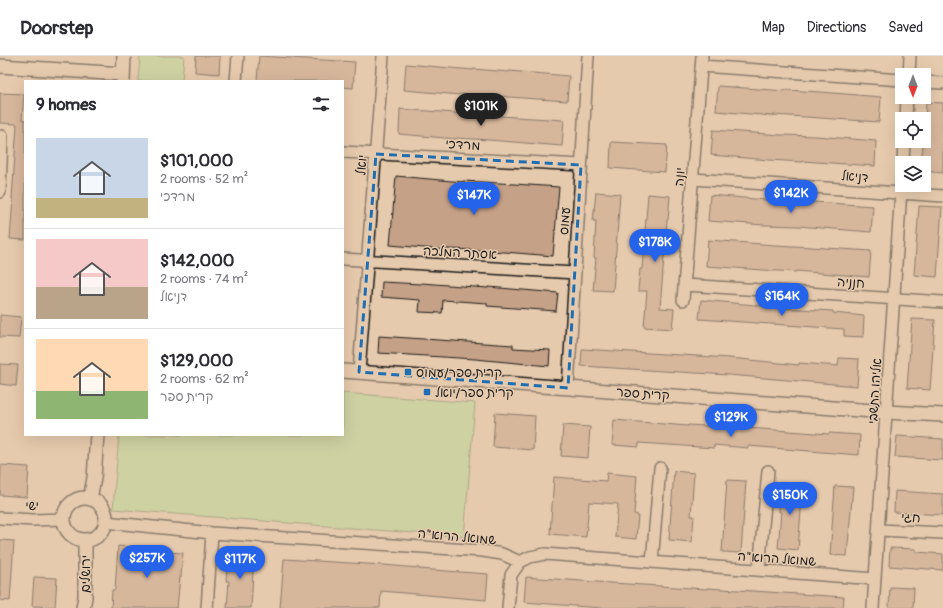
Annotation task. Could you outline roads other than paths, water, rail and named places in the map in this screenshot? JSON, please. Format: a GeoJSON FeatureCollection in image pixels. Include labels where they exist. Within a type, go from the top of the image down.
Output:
{"type":"FeatureCollection","features":[{"type":"Feature","properties":{"kind":"street"},"geometry":{"type":"LineString","coordinates":[[0,66],[123,77],[124,56]]}},
{"type":"Feature","properties":{"kind":"street"},"geometry":{"type":"LineString","coordinates":[[236,80],[238,56]]}},
{"type":"Feature","properties":{"kind":"street","name":"יואל"},"geometry":{"type":"LineString","coordinates":[[360,372],[383,56]]}},
{"type":"Feature","properties":{"kind":"street","name":"עמוס"},"geometry":{"type":"LineString","coordinates":[[568,388],[588,56]]}},
{"type":"Feature","properties":{"kind":"street"},"geometry":{"type":"LineString","coordinates":[[909,68],[910,56]]}},
{"type":"Feature","properties":{"kind":"street"},"geometry":{"type":"LineString","coordinates":[[702,61],[895,79]]}},
{"type":"Feature","properties":{"kind":"street","name":"יונה"},"geometry":{"type":"LineString","coordinates":[[684,300],[702,61]]}},
{"type":"Feature","properties":{"kind":"street"},"geometry":{"type":"LineString","coordinates":[[931,82],[943,83]]}},
{"type":"Feature","properties":{"kind":"street"},"geometry":{"type":"LineString","coordinates":[[0,192],[2,136]]}},
{"type":"Feature","properties":{"kind":"street","name":"מרדכי"},"geometry":{"type":"LineString","coordinates":[[344,152],[581,165]]}},
{"type":"Feature","properties":{"kind":"street","name":"דניאל"},"geometry":{"type":"LineString","coordinates":[[693,179],[943,196]]}},
{"type":"Feature","properties":{"kind":"street","name":"אליהו התשבי"},"geometry":{"type":"LineString","coordinates":[[873,608],[901,193]]}},
{"type":"Feature","properties":{"kind":"street","name":"אסתר המלכה"},"geometry":{"type":"LineString","coordinates":[[344,259],[575,273]]}},
{"type":"Feature","properties":{"kind":"street","name":"חנניה"},"geometry":{"type":"LineString","coordinates":[[685,285],[943,302]]}},
{"type":"Feature","properties":{"kind":"street","name":"קרית ספר"},"geometry":{"type":"LineString","coordinates":[[344,371],[943,415]]}},
{"type":"Feature","properties":{"kind":"street"},"geometry":{"type":"LineString","coordinates":[[90,499],[94,478],[97,436]]}},
{"type":"Feature","properties":{"kind":"street"},"geometry":{"type":"LineString","coordinates":[[652,562],[660,468]]}},
{"type":"Feature","properties":{"kind":"street"},"geometry":{"type":"LineString","coordinates":[[759,570],[768,471]]}},
{"type":"Feature","properties":{"kind":"street"},"geometry":{"type":"LineString","coordinates":[[85,498],[90,499],[100,504],[104,511],[106,519],[104,527],[100,534],[93,538],[85,540],[76,538],[70,534],[65,527],[65,511],[70,504],[76,500],[85,498]]}},
{"type":"Feature","properties":{"kind":"street","name":"ישי"},"geometry":{"type":"LineString","coordinates":[[0,518],[33,520],[64,519]]}},
{"type":"Feature","properties":{"kind":"street","name":"שמואל הרוא\"ה"},"geometry":{"type":"LineString","coordinates":[[105,522],[212,533],[483,550],[502,554],[520,562],[530,557],[545,554],[875,579]]}},
{"type":"Feature","properties":{"kind":"street","name":"חגי"},"geometry":{"type":"LineString","coordinates":[[879,530],[943,532]]}},
{"type":"Feature","properties":{"kind":"street"},"geometry":{"type":"LineString","coordinates":[[207,608],[212,533]]}},
{"type":"Feature","properties":{"kind":"street","name":"ירושלים"},"geometry":{"type":"LineString","coordinates":[[83,608],[85,597],[85,540]]}},
{"type":"Feature","properties":{"kind":"street"},"geometry":{"type":"LineString","coordinates":[[508,608],[511,575],[520,562]]}},
{"type":"Feature","properties":{"kind":"place","name":"קרית ספר/עמוס"},"geometry":{"type":"Point","coordinates":[408,372]}},
{"type":"Feature","properties":{"kind":"place","name":"קרית ספר/יואל"},"geometry":{"type":"Point","coordinates":[427,392]}}]}
